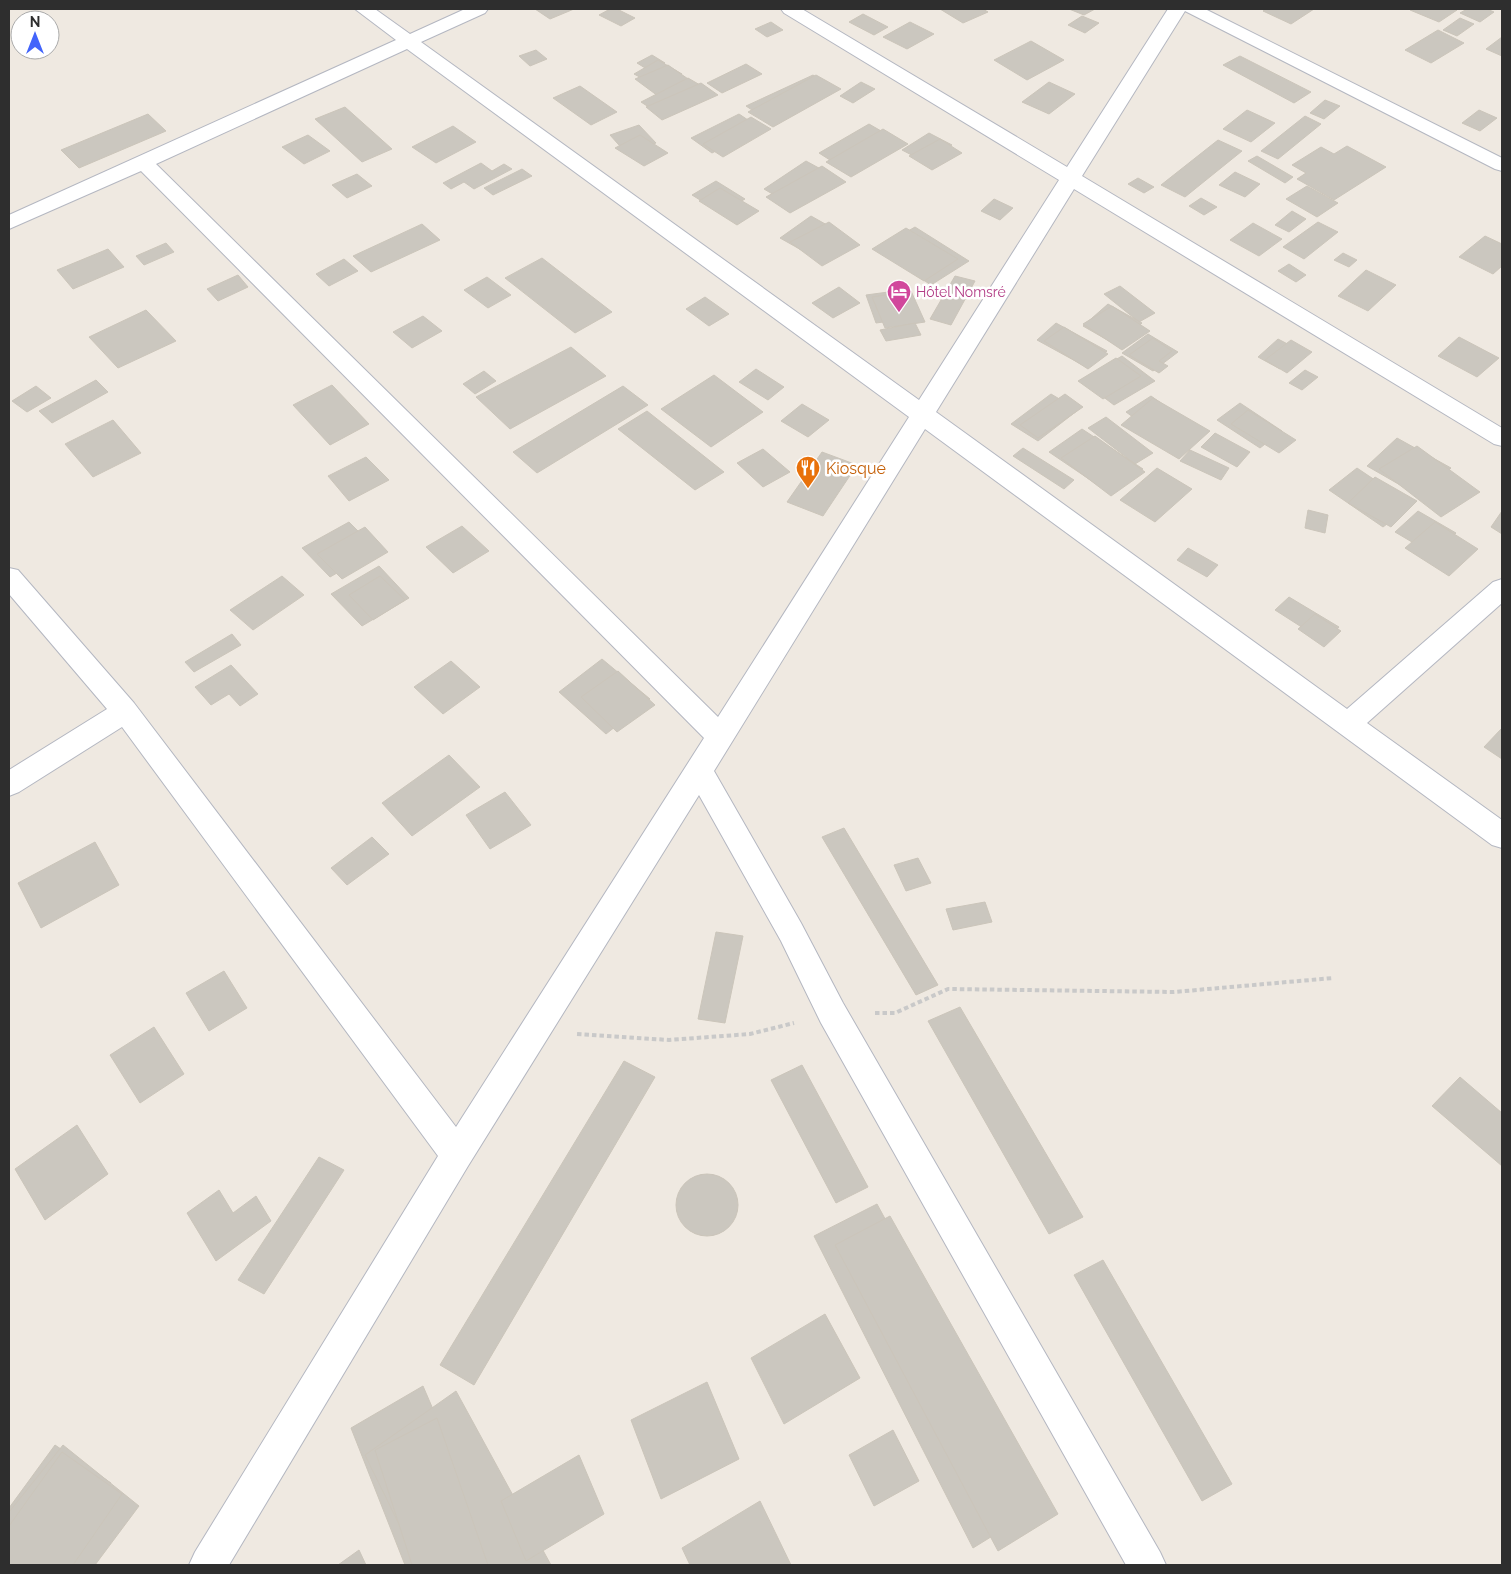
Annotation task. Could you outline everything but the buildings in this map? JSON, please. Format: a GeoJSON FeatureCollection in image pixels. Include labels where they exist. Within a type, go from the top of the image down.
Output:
{"type":"FeatureCollection","features":[{"type":"Feature","properties":{"kind":"street"},"geometry":{"type":"LineString","coordinates":[[364,9],[1502,836]]}},
{"type":"Feature","properties":{"kind":"street"},"geometry":{"type":"LineString","coordinates":[[9,222],[407,40],[480,9]]}},
{"type":"Feature","properties":{"kind":"street"},"geometry":{"type":"LineString","coordinates":[[790,9],[1502,438]]}},
{"type":"Feature","properties":{"kind":"street"},"geometry":{"type":"LineString","coordinates":[[208,1565],[457,1155],[1177,9]]}},
{"type":"Feature","properties":{"kind":"street"},"geometry":{"type":"LineString","coordinates":[[1192,9],[1502,165]]}},
{"type":"Feature","properties":{"kind":"street"},"geometry":{"type":"LineString","coordinates":[[143,162],[720,736]]}},
{"type":"Feature","properties":{"kind":"street"},"geometry":{"type":"LineString","coordinates":[[9,577],[125,711],[457,1155]]}},
{"type":"Feature","properties":{"kind":"street"},"geometry":{"type":"LineString","coordinates":[[1348,724],[1502,589]]}},
{"type":"Feature","properties":{"kind":"street"},"geometry":{"type":"LineString","coordinates":[[9,784],[125,711]]}},
{"type":"Feature","properties":{"kind":"street"},"geometry":{"type":"LineString","coordinates":[[699,770],[791,932],[832,1013],[1147,1565]]}},
{"type":"Feature","properties":{"kind":"path"},"geometry":{"type":"LineString","coordinates":[[534,1032],[669,1040],[750,1034],[832,1013],[895,1013],[948,989],[1174,992],[1333,978]]}},
{"type":"Feature","properties":{"kind":"place","name":"Hôtel Nomsré"},"geometry":{"type":"Point","coordinates":[899,313]}},
{"type":"Feature","properties":{"kind":"place","name":"Kiosque"},"geometry":{"type":"Point","coordinates":[808,489]}}]}
